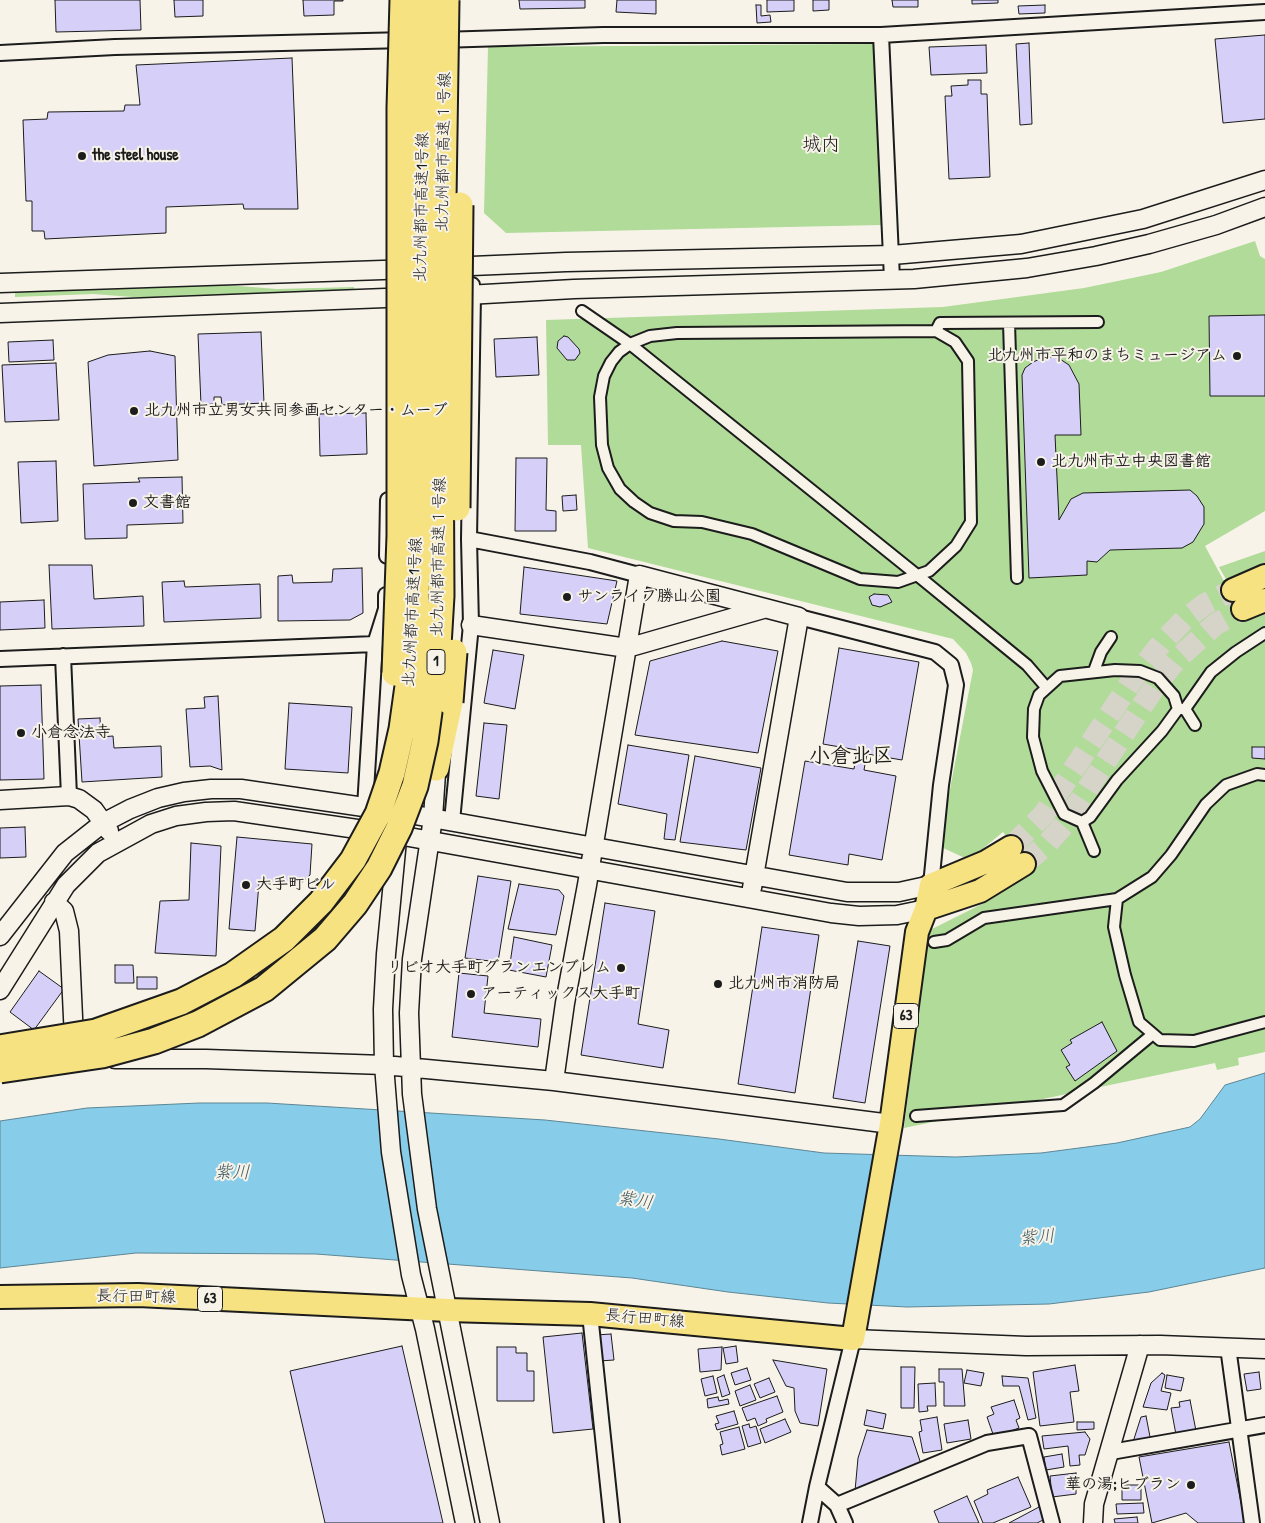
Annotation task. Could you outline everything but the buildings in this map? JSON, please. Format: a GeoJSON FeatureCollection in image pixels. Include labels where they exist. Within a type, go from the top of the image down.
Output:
{"type":"FeatureCollection","features":[{"type":"Feature","properties":{"kind":"highway"},"geometry":{"type":"LineString","coordinates":[[401,771],[395,688],[400,536],[400,108],[403,0]]}},
{"type":"Feature","properties":{"kind":"highway","name":"北九州都市高速1号線"},"geometry":{"type":"LineString","coordinates":[[0,1048],[96,1032],[181,1002],[233,975],[284,938],[322,902],[353,860],[378,814],[392,773],[402,729],[414,636],[425,0]]}},
{"type":"Feature","properties":{"kind":"highway","name":"北九州都市高速１号線"},"geometry":{"type":"LineString","coordinates":[[0,1070],[102,1055],[154,1041],[198,1024],[264,989],[325,939],[355,904],[379,868],[399,828],[415,786],[425,741],[438,638],[446,0]]}},
{"type":"Feature","properties":{"kind":"highway"},"geometry":{"type":"LineString","coordinates":[[436,768],[450,702],[456,611],[460,222],[450,0]]}},
{"type":"Feature","properties":{"kind":"main road"},"geometry":{"type":"LineString","coordinates":[[1265,576],[1238,599],[1265,600]]}},
{"type":"Feature","properties":{"kind":"main road"},"geometry":{"type":"LineString","coordinates":[[926,909],[980,891],[1017,855],[986,862],[931,885]]}},
{"type":"Feature","properties":{"kind":"main road","name":"63"},"geometry":{"type":"LineString","coordinates":[[853,1339],[891,1124],[917,932],[926,909],[931,885]]}},
{"type":"Feature","properties":{"kind":"main road","name":"長行田町線"},"geometry":{"type":"LineString","coordinates":[[0,1297],[138,1296],[448,1310],[590,1314],[853,1339]]}},
{"type":"Feature","properties":{"kind":"street"},"geometry":{"type":"LineString","coordinates":[[412,0],[410,40],[410,298],[406,595],[401,771],[398,835],[386,954],[384,1065],[400,1214],[411,1275],[420,1308],[465,1523]]}},
{"type":"Feature","properties":{"kind":"street"},"geometry":{"type":"LineString","coordinates":[[456,0],[453,206],[460,267],[454,296],[447,616],[433,818],[412,959],[409,1013],[412,1094],[425,1201],[490,1523]]}},
{"type":"Feature","properties":{"kind":"street"},"geometry":{"type":"LineString","coordinates":[[0,53],[115,48],[603,35],[881,35],[1265,12]]}},
{"type":"Feature","properties":{"kind":"street"},"geometry":{"type":"LineString","coordinates":[[881,35],[892,279]]}},
{"type":"Feature","properties":{"kind":"street"},"geometry":{"type":"LineString","coordinates":[[0,284],[566,262],[892,255],[1021,244],[1090,231],[1179,209],[1265,180]]}},
{"type":"Feature","properties":{"kind":"street"},"geometry":{"type":"LineString","coordinates":[[0,313],[410,298],[584,288],[892,279],[1027,268],[1096,256],[1182,235],[1265,207]]}},
{"type":"Feature","properties":{"kind":"street"},"geometry":{"type":"LineString","coordinates":[[452,821],[471,624],[469,539],[473,294],[460,267]]}},
{"type":"Feature","properties":{"kind":"street"},"geometry":{"type":"LineString","coordinates":[[365,807],[376,644],[386,609],[388,298]]}},
{"type":"Feature","properties":{"kind":"street"},"geometry":{"type":"LineString","coordinates":[[582,310],[630,344],[968,617],[1027,665],[1046,687]]}},
{"type":"Feature","properties":{"kind":"street"},"geometry":{"type":"LineString","coordinates":[[1010,322],[1017,578]]}},
{"type":"Feature","properties":{"kind":"street"},"geometry":{"type":"LineString","coordinates":[[936,331],[940,323],[1098,322]]}},
{"type":"Feature","properties":{"kind":"street"},"geometry":{"type":"LineString","coordinates":[[936,331],[955,342],[968,361],[971,522],[956,546],[929,571],[898,582],[860,579],[752,534],[702,522],[674,521],[650,513],[620,489],[608,468],[602,445],[600,397],[604,376],[611,362],[630,344],[650,336],[677,333],[936,331]]}},
{"type":"Feature","properties":{"kind":"street"},"geometry":{"type":"LineString","coordinates":[[0,936],[65,853],[103,823],[130,809],[158,798],[184,792],[211,789],[251,790],[398,812],[847,892],[870,894],[899,892],[931,885],[941,785],[956,684],[951,665],[935,652],[590,562],[469,539]]}},
{"type":"Feature","properties":{"kind":"street"},"geometry":{"type":"LineString","coordinates":[[554,1081],[566,994],[590,869],[639,574]]}},
{"type":"Feature","properties":{"kind":"street"},"geometry":{"type":"LineString","coordinates":[[471,624],[627,648],[764,608]]}},
{"type":"Feature","properties":{"kind":"street"},"geometry":{"type":"LineString","coordinates":[[750,898],[799,617]]}},
{"type":"Feature","properties":{"kind":"street"},"geometry":{"type":"LineString","coordinates":[[1082,822],[1090,817],[1117,780],[1182,709],[1211,672],[1236,652],[1265,633]]}},
{"type":"Feature","properties":{"kind":"street"},"geometry":{"type":"LineString","coordinates":[[1094,671],[1100,652],[1111,637]]}},
{"type":"Feature","properties":{"kind":"street"},"geometry":{"type":"LineString","coordinates":[[0,658],[376,644]]}},
{"type":"Feature","properties":{"kind":"street"},"geometry":{"type":"LineString","coordinates":[[63,656],[69,796]]}},
{"type":"Feature","properties":{"kind":"street"},"geometry":{"type":"LineString","coordinates":[[1094,851],[1082,822],[1064,814],[1055,800],[1042,771],[1033,737],[1034,709],[1039,695],[1060,676],[1094,671],[1140,672],[1158,678],[1195,725]]}},
{"type":"Feature","properties":{"kind":"street"},"geometry":{"type":"LineString","coordinates":[[934,942],[947,940],[984,918],[1109,896],[1152,877],[1171,855],[1206,804],[1226,785],[1257,774],[1265,776]]}},
{"type":"Feature","properties":{"kind":"street"},"geometry":{"type":"LineString","coordinates":[[0,800],[69,796],[88,804],[116,841]]}},
{"type":"Feature","properties":{"kind":"street"},"geometry":{"type":"LineString","coordinates":[[0,990],[54,902],[80,870],[98,853],[116,841],[151,824],[176,816],[234,811],[398,835],[859,916],[897,915],[926,909]]}},
{"type":"Feature","properties":{"kind":"street"},"geometry":{"type":"LineString","coordinates":[[1109,896],[1125,976],[1139,1022],[1160,1040],[1194,1041],[1265,1022]]}},
{"type":"Feature","properties":{"kind":"street"},"geometry":{"type":"LineString","coordinates":[[54,902],[64,911],[70,931],[74,1039],[82,1051],[97,1058],[206,1059],[412,1067],[554,1081],[891,1124]]}},
{"type":"Feature","properties":{"kind":"street"},"geometry":{"type":"LineString","coordinates":[[916,1116],[1063,1105],[1094,1083],[1153,1034]]}},
{"type":"Feature","properties":{"kind":"street"},"geometry":{"type":"LineString","coordinates":[[590,1314],[612,1523]]}},
{"type":"Feature","properties":{"kind":"street"},"geometry":{"type":"LineString","coordinates":[[810,1523],[853,1339],[1026,1346],[1140,1345],[1265,1349]]}},
{"type":"Feature","properties":{"kind":"street"},"geometry":{"type":"LineString","coordinates":[[1093,1523],[1094,1504],[1111,1452],[1140,1345]]}},
{"type":"Feature","properties":{"kind":"street"},"geometry":{"type":"LineString","coordinates":[[1228,1347],[1252,1523]]}},
{"type":"Feature","properties":{"kind":"street"},"geometry":{"type":"LineString","coordinates":[[1111,1452],[1265,1425]]}},
{"type":"Feature","properties":{"kind":"street"},"geometry":{"type":"LineString","coordinates":[[837,1505],[987,1443],[1029,1436],[1052,1523]]}},
{"type":"Feature","properties":{"kind":"street"},"geometry":{"type":"LineString","coordinates":[[817,1487],[837,1505],[845,1523]]}},
{"type":"Feature","properties":{"kind":"green space"},"geometry":{"type":"Polygon","coordinates":[[[874,44],[881,225],[506,233],[484,213],[488,47],[874,44]]]}},
{"type":"Feature","properties":{"kind":"green space"},"geometry":{"type":"Polygon","coordinates":[[[1255,241],[1260,256],[1265,259],[1265,511],[1205,546],[1245,620],[1265,611],[1265,1052],[1238,1058],[1239,1065],[1217,1070],[1215,1063],[904,1128],[928,931],[990,900],[1033,871],[1003,832],[969,860],[939,846],[973,670],[971,663],[966,653],[953,639],[588,548],[581,445],[548,445],[546,320],[943,307],[1084,288],[1161,272],[1255,241]]]}},
{"type":"Feature","properties":{"kind":"green space"},"geometry":{"type":"Polygon","coordinates":[[[212,284],[277,289],[354,287],[355,292],[160,299],[93,294],[15,297],[15,291],[212,284]]]}},
{"type":"Feature","properties":{"kind":"green space"},"geometry":{"type":"Polygon","coordinates":[[[1265,551],[1265,566],[1228,583],[1219,567],[1265,551]]]}},
{"type":"Feature","properties":{"kind":"water","name":"紫川"},"geometry":{"type":"Polygon","coordinates":[[[1265,1073],[1265,1268],[1149,1292],[1049,1304],[907,1307],[828,1303],[728,1292],[632,1278],[316,1254],[136,1253],[0,1268],[0,1121],[87,1108],[199,1103],[267,1103],[545,1120],[719,1139],[824,1153],[956,1157],[1041,1153],[1117,1143],[1190,1127],[1200,1119],[1225,1085],[1265,1073]]]}},
{"type":"Feature","properties":{"kind":"tunnel"},"geometry":{"type":"LineString","coordinates":[[1011,847],[1044,814],[1133,679],[1161,644],[1184,620],[1205,604],[1233,590]]}},
{"type":"Feature","properties":{"kind":"tunnel"},"geometry":{"type":"LineString","coordinates":[[1024,864],[1045,846],[1064,825],[1156,685],[1176,660],[1216,624],[1243,609]]}},
{"type":"Feature","properties":{"kind":"place","name":"the steel house"},"geometry":{"type":"Point","coordinates":[82,156]}},
{"type":"Feature","properties":{"kind":"place","name":"北九州市平和のまちミュージアム"},"geometry":{"type":"Point","coordinates":[1237,356]}},
{"type":"Feature","properties":{"kind":"place","name":"北九州市立男女共同参画センター・ムーブ"},"geometry":{"type":"Point","coordinates":[134,411]}},
{"type":"Feature","properties":{"kind":"place","name":"北九州市立中央図書館"},"geometry":{"type":"Point","coordinates":[1041,462]}},
{"type":"Feature","properties":{"kind":"place","name":"文書館"},"geometry":{"type":"Point","coordinates":[133,503]}},
{"type":"Feature","properties":{"kind":"place","name":"サンライフ勝山公園"},"geometry":{"type":"Point","coordinates":[567,597]}},
{"type":"Feature","properties":{"kind":"place","name":"小倉念法寺"},"geometry":{"type":"Point","coordinates":[21,733]}},
{"type":"Feature","properties":{"kind":"place","name":"大手町ビル"},"geometry":{"type":"Point","coordinates":[246,885]}},
{"type":"Feature","properties":{"kind":"place","name":"リビオ大手町グランエンブレム"},"geometry":{"type":"Point","coordinates":[621,968]}},
{"type":"Feature","properties":{"kind":"place","name":"北九州市消防局"},"geometry":{"type":"Point","coordinates":[718,984]}},
{"type":"Feature","properties":{"kind":"place","name":"アーティックス大手町"},"geometry":{"type":"Point","coordinates":[471,994]}},
{"type":"Feature","properties":{"kind":"place","name":"華の湯;ヒブラン"},"geometry":{"type":"Point","coordinates":[1191,1485]}},
{"type":"Feature","properties":{"kind":"district","name":"城内"},"geometry":{"type":"Point","coordinates":[821,145]}},
{"type":"Feature","properties":{"kind":"district","name":"小倉北区"},"geometry":{"type":"Point","coordinates":[851,756]}}]}
